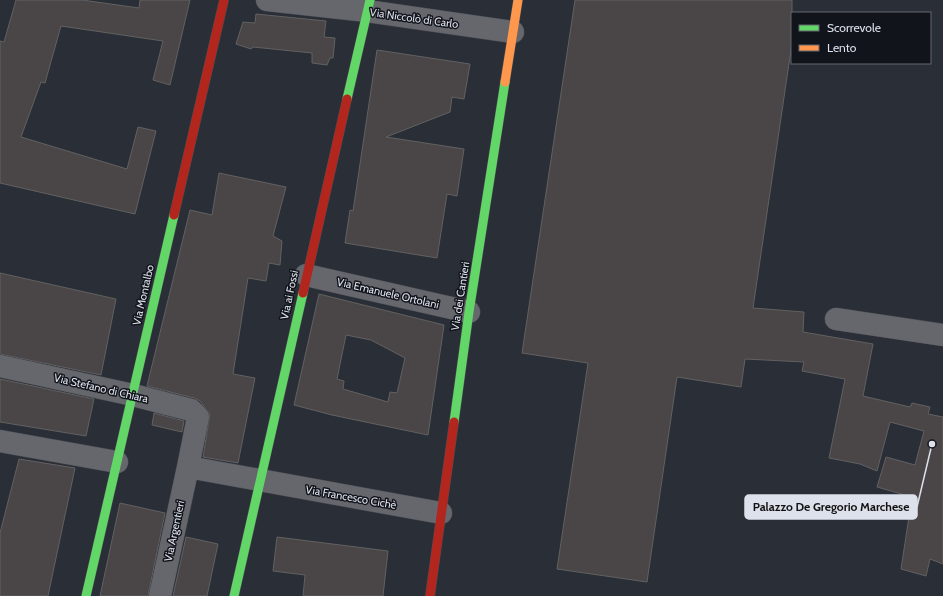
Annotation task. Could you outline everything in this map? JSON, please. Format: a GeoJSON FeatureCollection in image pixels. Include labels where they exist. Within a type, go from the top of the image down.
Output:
{"type":"FeatureCollection","features":[{"type":"Feature","properties":{"kind":"street","name":"Via Montalbo"},"geometry":{"type":"LineString","coordinates":[[86,596],[224,0]]}},
{"type":"Feature","properties":{"kind":"street","name":"Via Niccolò di Carlo"},"geometry":{"type":"LineString","coordinates":[[266,0],[368,5],[513,32]]}},
{"type":"Feature","properties":{"kind":"street","name":"Via dei Cantieri"},"geometry":{"type":"LineString","coordinates":[[430,596],[469,312],[518,0]]}},
{"type":"Feature","properties":{"kind":"street","name":"Via ai Fossi"},"geometry":{"type":"LineString","coordinates":[[234,596],[368,5]]}},
{"type":"Feature","properties":{"kind":"street","name":"Via Emanuele Ortolani"},"geometry":{"type":"LineString","coordinates":[[306,275],[469,312]]}},
{"type":"Feature","properties":{"kind":"street"},"geometry":{"type":"LineString","coordinates":[[836,319],[943,336]]}},
{"type":"Feature","properties":{"kind":"street","name":"Via Stefano di Chiara"},"geometry":{"type":"LineString","coordinates":[[0,366],[133,394],[191,410],[198,416]]}},
{"type":"Feature","properties":{"kind":"street","name":"Via Argentieri"},"geometry":{"type":"LineString","coordinates":[[160,596],[198,416]]}},
{"type":"Feature","properties":{"kind":"street"},"geometry":{"type":"LineString","coordinates":[[1,445],[117,462]]}},
{"type":"Feature","properties":{"kind":"street","name":"Via Francesco Cichè"},"geometry":{"type":"LineString","coordinates":[[188,467],[441,513]]}},
{"type":"Feature","properties":{"kind":"building"},"geometry":{"type":"Polygon","coordinates":[[[16,0],[82,0],[139,8],[140,0],[190,0],[170,85],[153,80],[163,41],[61,26],[45,83],[41,82],[21,137],[127,169],[138,127],[156,131],[135,214],[0,183],[0,41],[4,42],[16,0]]]}},
{"type":"Feature","properties":{"kind":"building"},"geometry":{"type":"Polygon","coordinates":[[[575,0],[792,0],[791,50],[753,308],[804,312],[803,332],[873,344],[863,396],[910,407],[912,403],[930,407],[928,414],[943,417],[943,564],[930,559],[926,576],[901,569],[912,497],[877,487],[886,457],[915,465],[924,431],[890,422],[877,471],[860,464],[829,458],[845,379],[802,371],[804,362],[745,359],[741,387],[677,377],[647,582],[557,569],[588,363],[522,353],[575,0]]]}},
{"type":"Feature","properties":{"kind":"building"},"geometry":{"type":"Polygon","coordinates":[[[256,14],[326,21],[324,37],[335,38],[333,58],[330,58],[327,65],[312,63],[312,53],[253,47],[251,49],[236,44],[243,22],[255,23],[256,14]]]}},
{"type":"Feature","properties":{"kind":"building"},"geometry":{"type":"Polygon","coordinates":[[[377,50],[470,64],[464,99],[452,97],[450,112],[386,137],[464,149],[457,196],[447,194],[437,258],[345,243],[350,210],[353,211],[377,50]]]}},
{"type":"Feature","properties":{"kind":"building"},"geometry":{"type":"Polygon","coordinates":[[[219,173],[286,187],[273,236],[282,241],[280,265],[269,263],[266,281],[248,278],[233,374],[255,378],[238,463],[203,457],[210,414],[200,401],[194,398],[147,386],[190,210],[212,215],[219,173]]]}},
{"type":"Feature","properties":{"kind":"building"},"geometry":{"type":"Polygon","coordinates":[[[0,273],[116,299],[101,375],[0,354],[0,273]]]}},
{"type":"Feature","properties":{"kind":"building"},"geometry":{"type":"Polygon","coordinates":[[[319,294],[444,325],[428,435],[332,415],[294,405],[319,294]],[[346,335],[337,379],[344,381],[343,389],[388,402],[390,392],[397,393],[405,358],[371,340],[346,335]]]}},
{"type":"Feature","properties":{"kind":"building"},"geometry":{"type":"Polygon","coordinates":[[[0,379],[94,399],[86,436],[0,422],[0,379]]]}},
{"type":"Feature","properties":{"kind":"building"},"geometry":{"type":"Polygon","coordinates":[[[154,413],[184,421],[182,432],[152,425],[154,413]]]}},
{"type":"Feature","properties":{"kind":"building"},"geometry":{"type":"Polygon","coordinates":[[[19,459],[75,468],[48,596],[0,596],[0,533],[19,459]]]}},
{"type":"Feature","properties":{"kind":"building"},"geometry":{"type":"Polygon","coordinates":[[[120,503],[165,513],[148,596],[100,596],[120,503]]]}},
{"type":"Feature","properties":{"kind":"building"},"geometry":{"type":"Polygon","coordinates":[[[186,537],[218,544],[207,596],[173,596],[186,537]]]}},
{"type":"Feature","properties":{"kind":"building"},"geometry":{"type":"Polygon","coordinates":[[[277,537],[388,551],[383,596],[303,596],[305,575],[273,571],[277,537]]]}},
{"type":"Feature","properties":{"kind":"traffic: fast"},"geometry":{"type":"LineString","coordinates":[[347,99],[370,0]]}},
{"type":"Feature","properties":{"kind":"traffic: fast"},"geometry":{"type":"LineString","coordinates":[[454,422],[469,312],[505,82]]}},
{"type":"Feature","properties":{"kind":"traffic: fast"},"geometry":{"type":"LineString","coordinates":[[86,596],[174,215]]}},
{"type":"Feature","properties":{"kind":"traffic: fast"},"geometry":{"type":"LineString","coordinates":[[234,596],[303,293]]}},
{"type":"Feature","properties":{"kind":"traffic: slow"},"geometry":{"type":"LineString","coordinates":[[505,82],[518,0]]}},
{"type":"Feature","properties":{"kind":"traffic: jam"},"geometry":{"type":"LineString","coordinates":[[174,215],[224,0]]}},
{"type":"Feature","properties":{"kind":"traffic: jam"},"geometry":{"type":"LineString","coordinates":[[303,293],[347,99]]}},
{"type":"Feature","properties":{"kind":"traffic: jam"},"geometry":{"type":"LineString","coordinates":[[430,596],[454,422]]}},
{"type":"Feature","properties":{"kind":"place","name":"Palazzo De Gregorio Marchese"},"geometry":{"type":"Point","coordinates":[932,444]}}]}
